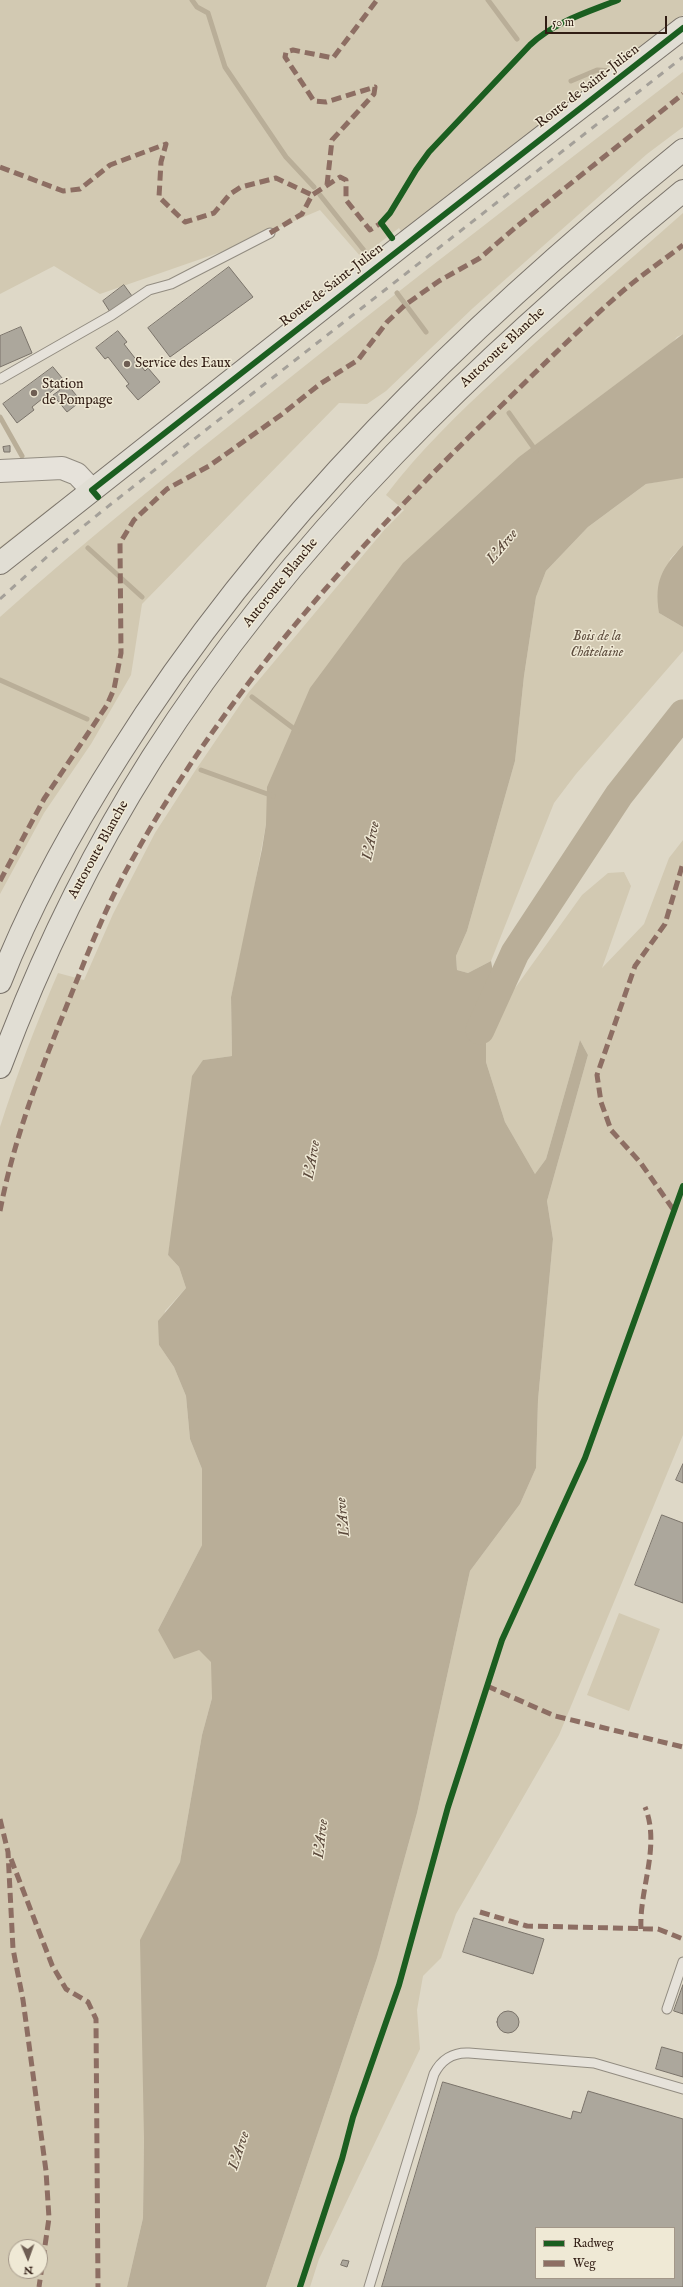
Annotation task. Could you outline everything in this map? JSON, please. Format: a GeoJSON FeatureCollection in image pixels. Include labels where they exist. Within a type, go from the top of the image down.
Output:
{"type":"FeatureCollection","features":[{"type":"Feature","properties":{"kind":"main road","name":"Route de Saint-Julien"},"geometry":{"type":"LineString","coordinates":[[0,563],[683,28]]}},
{"type":"Feature","properties":{"kind":"main road"},"geometry":{"type":"LineString","coordinates":[[0,982],[36,901],[91,799],[178,665],[271,544],[359,446],[442,363],[543,269],[613,207],[683,150]]}},
{"type":"Feature","properties":{"kind":"main road","name":"Autoroute Blanche"},"geometry":{"type":"LineString","coordinates":[[0,1067],[23,1007],[49,946],[74,895],[116,818],[152,758],[203,684],[258,611],[340,514],[447,401],[563,293],[683,191]]}},
{"type":"Feature","properties":{"kind":"street"},"geometry":{"type":"LineString","coordinates":[[0,471],[66,469],[82,478],[92,490]]}},
{"type":"Feature","properties":{"kind":"lane"},"geometry":{"type":"LineString","coordinates":[[0,379],[112,314],[150,290],[172,284],[270,233]]}},
{"type":"Feature","properties":{"kind":"lane"},"geometry":{"type":"LineString","coordinates":[[667,2009],[683,1962]]}},
{"type":"Feature","properties":{"kind":"lane"},"geometry":{"type":"LineString","coordinates":[[369,2287],[434,2074],[446,2059],[454,2054],[469,2053],[594,2063],[683,2089]]}},
{"type":"Feature","properties":{"kind":"path"},"geometry":{"type":"LineString","coordinates":[[300,2287],[342,2159],[353,2117],[399,1985],[448,1807],[502,1640],[585,1458],[683,1186]]}},
{"type":"Feature","properties":{"kind":"green space"},"geometry":{"type":"Polygon","coordinates":[[[0,0],[683,0],[683,15],[404,236],[399,228],[361,257],[320,210],[221,252],[100,294],[54,266],[0,294],[0,0]]]}},
{"type":"Feature","properties":{"kind":"green space"},"geometry":{"type":"Polygon","coordinates":[[[683,72],[683,127],[647,154],[473,308],[386,391],[367,404],[339,403],[142,604],[131,675],[91,744],[44,813],[0,894],[0,617],[98,532],[199,450],[422,273],[683,72]]]}},
{"type":"Feature","properties":{"kind":"green space"},"geometry":{"type":"Polygon","coordinates":[[[683,213],[683,334],[677,337],[266,824],[249,916],[231,997],[232,1056],[203,1060],[168,1255],[179,1267],[186,1288],[165,1311],[159,1345],[174,1367],[186,1396],[190,1439],[202,1469],[202,1545],[158,1630],[199,1650],[212,1662],[212,1698],[202,1735],[180,1862],[166,1893],[144,2138],[143,2218],[127,2287],[0,2287],[0,1127],[27,1049],[58,973],[84,980],[113,914],[155,833],[248,693],[385,529],[404,510],[386,495],[399,478],[441,432],[546,333],[683,213]]]}},
{"type":"Feature","properties":{"kind":"green space","name":"Bois de la Châtelaine"},"geometry":{"type":"Polygon","coordinates":[[[681,477],[683,478],[683,545],[670,559],[659,613],[683,627],[683,651],[576,774],[554,803],[491,961],[468,973],[457,970],[456,956],[467,931],[515,761],[524,676],[536,597],[546,571],[588,527],[646,484],[681,477]]]}},
{"type":"Feature","properties":{"kind":"green space"},"geometry":{"type":"Polygon","coordinates":[[[56,503],[59,507],[0,553],[0,547],[56,503]]]}},
{"type":"Feature","properties":{"kind":"green space"},"geometry":{"type":"Polygon","coordinates":[[[683,840],[683,1435],[559,1735],[456,1914],[441,1958],[423,1976],[417,2010],[420,2049],[319,2259],[310,2287],[266,2287],[377,1958],[417,1813],[470,1571],[520,1504],[536,1468],[538,1400],[553,1239],[547,1201],[588,1055],[580,1040],[546,1159],[535,1174],[505,1122],[486,1062],[486,1034],[500,1009],[582,895],[608,873],[624,872],[631,886],[602,968],[644,924],[669,858],[683,840]]]}},
{"type":"Feature","properties":{"kind":"green space"},"geometry":{"type":"Polygon","coordinates":[[[619,1613],[660,1629],[629,1711],[587,1695],[619,1613]]]}},
{"type":"Feature","properties":{"kind":"water"},"geometry":{"type":"Polygon","coordinates":[[[683,334],[683,478],[646,484],[588,527],[546,571],[536,597],[524,676],[515,761],[467,931],[456,956],[457,970],[468,973],[491,961],[500,1009],[486,1034],[486,1062],[505,1122],[535,1174],[546,1159],[580,1040],[588,1055],[547,1201],[553,1239],[538,1400],[536,1468],[520,1504],[470,1571],[417,1813],[377,1958],[266,2287],[127,2287],[143,2218],[144,2138],[140,1940],[180,1862],[202,1735],[212,1698],[211,1662],[199,1650],[174,1659],[158,1630],[202,1545],[202,1469],[190,1439],[186,1396],[174,1367],[159,1345],[158,1321],[186,1288],[179,1267],[168,1255],[192,1076],[203,1060],[232,1056],[231,997],[262,849],[266,824],[267,787],[310,688],[403,563],[519,457],[683,334]]]}},
{"type":"Feature","properties":{"kind":"water"},"geometry":{"type":"Polygon","coordinates":[[[683,545],[683,627],[659,613],[658,592],[661,576],[665,568],[683,545]]]}},
{"type":"Feature","properties":{"kind":"building"},"geometry":{"type":"Polygon","coordinates":[[[229,267],[253,297],[170,357],[148,328],[229,267]]]}},
{"type":"Feature","properties":{"kind":"building"},"geometry":{"type":"Polygon","coordinates":[[[124,285],[132,296],[110,312],[103,301],[124,285]]]}},
{"type":"Feature","properties":{"kind":"building"},"geometry":{"type":"Polygon","coordinates":[[[21,327],[32,353],[0,367],[0,336],[21,327]]]}},
{"type":"Feature","properties":{"kind":"building","name":"Service des Eaux"},"geometry":{"type":"Polygon","coordinates":[[[118,331],[127,342],[124,344],[145,371],[148,368],[160,382],[138,400],[126,386],[129,384],[108,357],[105,359],[96,348],[118,331]]]}},
{"type":"Feature","properties":{"kind":"building","name":"Station de Pompage"},"geometry":{"type":"Polygon","coordinates":[[[53,367],[81,401],[67,412],[53,395],[60,390],[57,387],[32,407],[34,410],[17,423],[3,404],[53,367]]]}},
{"type":"Feature","properties":{"kind":"building"},"geometry":{"type":"Polygon","coordinates":[[[10,446],[10,452],[4,452],[3,447],[10,446]]]}},
{"type":"Feature","properties":{"kind":"building"},"geometry":{"type":"Polygon","coordinates":[[[683,1464],[683,1483],[676,1480],[683,1464]]]}},
{"type":"Feature","properties":{"kind":"building"},"geometry":{"type":"Polygon","coordinates":[[[662,1515],[683,1523],[683,1603],[635,1585],[662,1515]]]}},
{"type":"Feature","properties":{"kind":"building"},"geometry":{"type":"Polygon","coordinates":[[[474,1918],[544,1939],[533,1974],[463,1952],[474,1918]]]}},
{"type":"Feature","properties":{"kind":"building"},"geometry":{"type":"Polygon","coordinates":[[[683,1985],[683,2014],[674,2011],[683,1985]]]}},
{"type":"Feature","properties":{"kind":"building"},"geometry":{"type":"Polygon","coordinates":[[[508,2011],[512,2012],[518,2018],[518,2026],[512,2032],[508,2033],[504,2032],[498,2026],[497,2022],[498,2018],[504,2012],[508,2011]]]}},
{"type":"Feature","properties":{"kind":"building"},"geometry":{"type":"Polygon","coordinates":[[[662,2047],[683,2053],[683,2077],[656,2069],[662,2047]]]}},
{"type":"Feature","properties":{"kind":"building"},"geometry":{"type":"Polygon","coordinates":[[[443,2082],[571,2119],[573,2111],[581,2113],[588,2091],[683,2119],[683,2287],[382,2287],[443,2082]]]}},
{"type":"Feature","properties":{"kind":"building"},"geometry":{"type":"Polygon","coordinates":[[[343,2260],[349,2261],[347,2267],[341,2265],[343,2260]]]}},
{"type":"Feature","properties":{"kind":"waterway"},"geometry":{"type":"LineString","coordinates":[[192,0],[197,7],[208,13],[225,67],[286,157],[314,187]]}},
{"type":"Feature","properties":{"kind":"waterway"},"geometry":{"type":"LineString","coordinates":[[488,0],[517,39]]}},
{"type":"Feature","properties":{"kind":"waterway"},"geometry":{"type":"LineString","coordinates":[[571,81],[597,70],[614,71]]}},
{"type":"Feature","properties":{"kind":"waterway"},"geometry":{"type":"LineString","coordinates":[[320,195],[366,253]]}},
{"type":"Feature","properties":{"kind":"waterway"},"geometry":{"type":"LineString","coordinates":[[397,293],[426,332]]}},
{"type":"Feature","properties":{"kind":"waterway"},"geometry":{"type":"LineString","coordinates":[[509,413],[536,451]]}},
{"type":"Feature","properties":{"kind":"waterway"},"geometry":{"type":"LineString","coordinates":[[0,417],[22,456]]}},
{"type":"Feature","properties":{"kind":"waterway"},"geometry":{"type":"LineString","coordinates":[[88,548],[142,597]]}},
{"type":"Feature","properties":{"kind":"waterway"},"geometry":{"type":"LineString","coordinates":[[0,680],[87,719]]}},
{"type":"Feature","properties":{"kind":"waterway"},"geometry":{"type":"LineString","coordinates":[[252,697],[297,731]]}},
{"type":"Feature","properties":{"kind":"waterway","name":"L'Arve"},"geometry":{"type":"LineString","coordinates":[[480,1030],[515,953],[619,795],[683,714]]}},
{"type":"Feature","properties":{"kind":"waterway"},"geometry":{"type":"LineString","coordinates":[[201,770],[273,796]]}},
{"type":"Feature","properties":{"kind":"railway"},"geometry":{"type":"LineString","coordinates":[[0,599],[59,546],[106,508],[683,57]]}},
{"type":"Feature","properties":{"kind":"marked path"},"geometry":{"type":"LineString","coordinates":[[327,185],[332,140],[374,94],[375,87],[326,102],[314,101],[285,57],[286,52],[293,50],[333,58],[377,0]]}},
{"type":"Feature","properties":{"kind":"marked path"},"geometry":{"type":"LineString","coordinates":[[0,881],[44,799],[107,705],[114,689],[121,653],[120,543],[134,520],[167,489],[209,466],[281,415],[320,384],[358,360],[387,322],[405,305],[439,281],[480,258],[516,227],[683,94]]}},
{"type":"Feature","properties":{"kind":"marked path"},"geometry":{"type":"LineString","coordinates":[[0,167],[63,191],[80,189],[110,165],[166,144],[161,162],[159,197],[185,222],[214,213],[230,194],[241,187],[276,178],[312,195]]}},
{"type":"Feature","properties":{"kind":"marked path"},"geometry":{"type":"LineString","coordinates":[[270,233],[302,214],[312,195],[340,177],[346,180],[346,200],[370,230],[381,223]]}},
{"type":"Feature","properties":{"kind":"marked path"},"geometry":{"type":"LineString","coordinates":[[0,1211],[5,1186],[19,1136],[35,1087],[103,917],[132,860],[167,801],[205,744],[244,689],[286,636],[375,533],[471,435],[597,314],[632,283],[683,245]]}},
{"type":"Feature","properties":{"kind":"marked path"},"geometry":{"type":"LineString","coordinates":[[673,1209],[640,1162],[611,1130],[601,1102],[597,1075],[635,966],[665,924],[683,863]]}},
{"type":"Feature","properties":{"kind":"marked path"},"geometry":{"type":"LineString","coordinates":[[487,1686],[555,1716],[683,1747]]}},
{"type":"Feature","properties":{"kind":"marked path"},"geometry":{"type":"LineString","coordinates":[[641,1929],[641,1914],[651,1837],[645,1807]]}},
{"type":"Feature","properties":{"kind":"marked path"},"geometry":{"type":"LineString","coordinates":[[0,1819],[8,1852],[13,1949],[23,2000],[46,2171],[49,2218],[39,2287]]}},
{"type":"Feature","properties":{"kind":"marked path"},"geometry":{"type":"LineString","coordinates":[[11,1859],[52,1965],[66,1989],[88,2002],[96,2019],[98,2287]]}},
{"type":"Feature","properties":{"kind":"marked path"},"geometry":{"type":"LineString","coordinates":[[480,1912],[527,1926],[658,1929],[683,1939]]}},
{"type":"Feature","properties":{"kind":"cycle path"},"geometry":{"type":"LineString","coordinates":[[392,238],[381,223],[390,213],[416,170],[429,152],[530,45],[539,37],[560,24],[583,13],[618,0]]}},
{"type":"Feature","properties":{"kind":"cycle path"},"geometry":{"type":"LineString","coordinates":[[98,497],[92,490],[683,28]]}},
{"type":"Feature","properties":{"kind":"cycle path"},"geometry":{"type":"LineString","coordinates":[[300,2287],[342,2159],[353,2117],[399,1985],[448,1807],[502,1640],[585,1458],[683,1186]]}},
{"type":"Feature","properties":{"kind":"place","name":"Service des Eaux"},"geometry":{"type":"Point","coordinates":[127,364]}},
{"type":"Feature","properties":{"kind":"place","name":"Station de Pompage"},"geometry":{"type":"Point","coordinates":[34,393]}}]}
